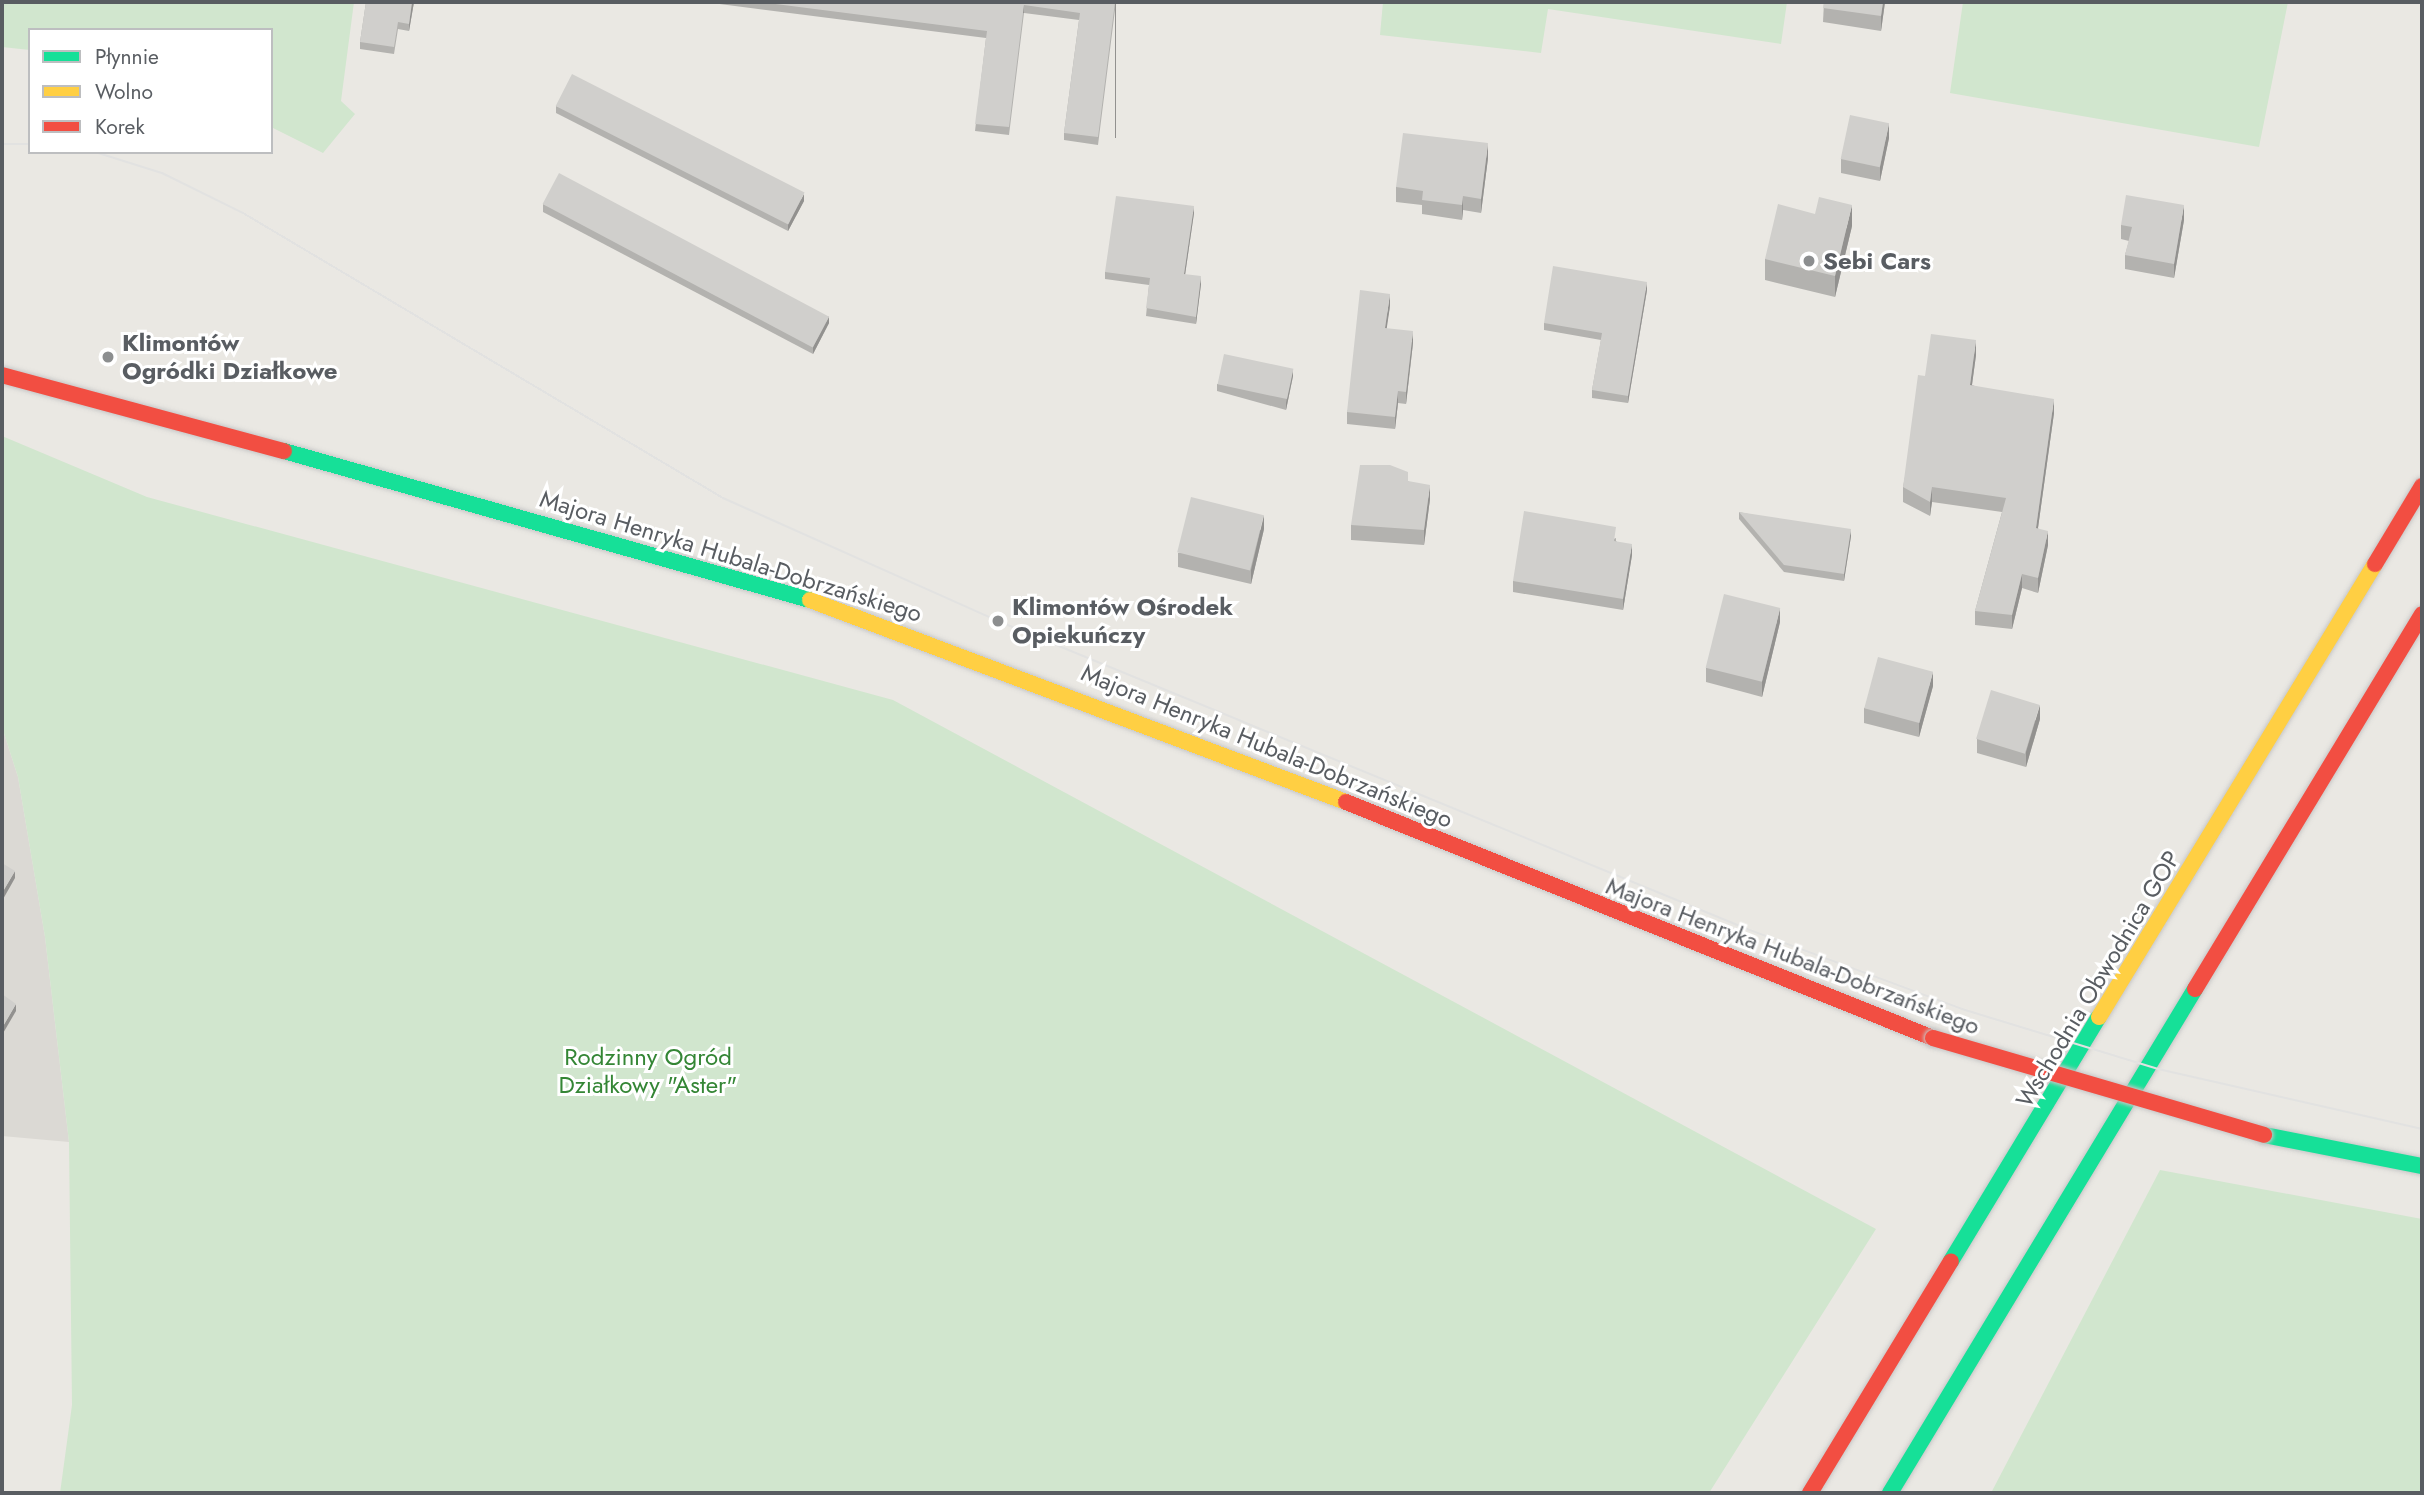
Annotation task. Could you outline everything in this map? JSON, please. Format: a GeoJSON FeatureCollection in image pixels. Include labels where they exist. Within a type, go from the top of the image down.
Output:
{"type":"FeatureCollection","features":[{"type":"Feature","properties":{"kind":"main road","name":"Majora Henryka Hubala-Dobrzańskiego"},"geometry":{"type":"LineString","coordinates":[[2,375],[583,531],[835,608],[1166,729],[1933,1038],[2264,1135],[2422,1166]]}},
{"type":"Feature","properties":{"kind":"main road","name":"Wschodnia Obwodnica GOP"},"geometry":{"type":"LineString","coordinates":[[1810,1493],[2422,486]]}},
{"type":"Feature","properties":{"kind":"main road"},"geometry":{"type":"LineString","coordinates":[[1890,1493],[2422,614]]}},
{"type":"Feature","properties":{"kind":"shaded area"},"geometry":{"type":"Polygon","coordinates":[[[2,727],[18,777],[45,937],[69,1142],[2,1136],[2,727]]]}},
{"type":"Feature","properties":{"kind":"green space"},"geometry":{"type":"Polygon","coordinates":[[[2,2],[354,2],[341,101],[355,114],[323,153],[273,128],[273,28],[28,28],[28,50],[2,47],[2,2]]]}},
{"type":"Feature","properties":{"kind":"green space"},"geometry":{"type":"Polygon","coordinates":[[[1383,2],[1787,2],[1781,44],[1548,9],[1541,53],[1380,35],[1383,2]]]}},
{"type":"Feature","properties":{"kind":"green space"},"geometry":{"type":"Polygon","coordinates":[[[1963,2],[2288,2],[2259,147],[1950,93],[1963,2]]]}},
{"type":"Feature","properties":{"kind":"green space","name":"Rodzinny Ogród Działkowy \"Aster\""},"geometry":{"type":"Polygon","coordinates":[[[2,436],[147,497],[893,700],[1876,1229],[1709,1493],[60,1493],[72,1405],[69,1142],[45,937],[18,777],[2,727],[2,436]]]}},
{"type":"Feature","properties":{"kind":"green space"},"geometry":{"type":"Polygon","coordinates":[[[2160,1170],[2422,1219],[2422,1493],[1991,1493],[2160,1170]]]}},
{"type":"Feature","properties":{"kind":"building"},"geometry":{"type":"Polygon","coordinates":[[[366,2],[412,2],[409,24],[398,22],[394,47],[360,42],[366,2]]]}},
{"type":"Feature","properties":{"kind":"building"},"geometry":{"type":"Polygon","coordinates":[[[760,2],[1115,2],[1098,137],[1064,133],[1080,13],[1024,5],[1009,127],[975,124],[987,31],[760,2]]]}},
{"type":"Feature","properties":{"kind":"building"},"geometry":{"type":"Polygon","coordinates":[[[1824,2],[1883,2],[1881,16],[1823,8],[1824,2]]]}},
{"type":"Feature","properties":{"kind":"building"},"geometry":{"type":"Polygon","coordinates":[[[572,74],[805,192],[788,225],[556,106],[572,74]]]}},
{"type":"Feature","properties":{"kind":"building"},"geometry":{"type":"Polygon","coordinates":[[[1850,115],[1889,123],[1880,167],[1841,159],[1850,115]]]}},
{"type":"Feature","properties":{"kind":"building"},"geometry":{"type":"Polygon","coordinates":[[[1403,133],[1488,143],[1481,199],[1463,196],[1462,205],[1422,200],[1423,191],[1396,187],[1403,133]]]}},
{"type":"Feature","properties":{"kind":"building"},"geometry":{"type":"Polygon","coordinates":[[[559,173],[829,317],[813,348],[543,204],[559,173]]]}},
{"type":"Feature","properties":{"kind":"building"},"geometry":{"type":"Polygon","coordinates":[[[2126,195],[2184,205],[2174,264],[2125,255],[2132,227],[2121,225],[2126,195]]]}},
{"type":"Feature","properties":{"kind":"building"},"geometry":{"type":"Polygon","coordinates":[[[1116,196],[1194,206],[1184,274],[1201,276],[1196,317],[1146,308],[1150,278],[1105,272],[1116,196]]]}},
{"type":"Feature","properties":{"kind":"building"},"geometry":{"type":"Polygon","coordinates":[[[1819,197],[1852,205],[1835,276],[1765,259],[1778,204],[1815,214],[1819,197]]]}},
{"type":"Feature","properties":{"kind":"building"},"geometry":{"type":"Polygon","coordinates":[[[1553,266],[1647,282],[1628,396],[1592,390],[1602,333],[1544,323],[1553,266]]]}},
{"type":"Feature","properties":{"kind":"building"},"geometry":{"type":"Polygon","coordinates":[[[1360,290],[1390,294],[1385,328],[1413,331],[1406,392],[1398,391],[1395,417],[1347,412],[1360,290]]]}},
{"type":"Feature","properties":{"kind":"building"},"geometry":{"type":"Polygon","coordinates":[[[1931,334],[1976,340],[1970,385],[2054,399],[2036,528],[2048,531],[2038,578],[2022,574],[2012,615],[1975,611],[2006,498],[1932,487],[1930,502],[1903,487],[1918,375],[1925,376],[1931,334]]]}},
{"type":"Feature","properties":{"kind":"building"},"geometry":{"type":"Polygon","coordinates":[[[1224,354],[1293,369],[1287,399],[1218,384],[1224,354]]]}},
{"type":"Feature","properties":{"kind":"building"},"geometry":{"type":"Polygon","coordinates":[[[1360,465],[1390,465],[1408,472],[1408,481],[1430,485],[1424,530],[1351,525],[1360,465]]]}},
{"type":"Feature","properties":{"kind":"building"},"geometry":{"type":"Polygon","coordinates":[[[1191,497],[1264,515],[1250,570],[1177,552],[1191,497]]]}},
{"type":"Feature","properties":{"kind":"building"},"geometry":{"type":"Polygon","coordinates":[[[1524,511],[1616,527],[1614,541],[1632,544],[1623,599],[1513,581],[1524,511]]]}},
{"type":"Feature","properties":{"kind":"building"},"geometry":{"type":"Polygon","coordinates":[[[1739,512],[1851,529],[1844,574],[1784,565],[1739,512]]]}},
{"type":"Feature","properties":{"kind":"building"},"geometry":{"type":"Polygon","coordinates":[[[1724,594],[1780,608],[1762,682],[1706,668],[1724,594]]]}},
{"type":"Feature","properties":{"kind":"building"},"geometry":{"type":"Polygon","coordinates":[[[1878,657],[1933,672],[1919,723],[1864,708],[1878,657]]]}},
{"type":"Feature","properties":{"kind":"building"},"geometry":{"type":"Polygon","coordinates":[[[1991,690],[2040,705],[2025,754],[1976,739],[1991,690]]]}},
{"type":"Feature","properties":{"kind":"building"},"geometry":{"type":"Polygon","coordinates":[[[2,863],[15,871],[2,893],[2,863]]]}},
{"type":"Feature","properties":{"kind":"building"},"geometry":{"type":"Polygon","coordinates":[[[2,994],[16,1004],[2,1028],[2,994]]]}},
{"type":"Feature","properties":{"kind":"tram line"},"geometry":{"type":"LineString","coordinates":[[2,144],[28,144]]}},
{"type":"Feature","properties":{"kind":"tram line"},"geometry":{"type":"LineString","coordinates":[[101,154],[162,173],[243,213],[723,498],[998,621],[1747,929],[1962,1009],[2158,1069],[2422,1129]]}},
{"type":"Feature","properties":{"kind":"traffic: fast"},"geometry":{"type":"LineString","coordinates":[[284,451],[810,600]]}},
{"type":"Feature","properties":{"kind":"traffic: fast"},"geometry":{"type":"LineString","coordinates":[[1890,1493],[2195,989]]}},
{"type":"Feature","properties":{"kind":"traffic: fast"},"geometry":{"type":"LineString","coordinates":[[1951,1261],[2099,1017]]}},
{"type":"Feature","properties":{"kind":"traffic: fast"},"geometry":{"type":"LineString","coordinates":[[2264,1135],[2422,1166]]}},
{"type":"Feature","properties":{"kind":"traffic: slow"},"geometry":{"type":"LineString","coordinates":[[2099,1017],[2375,564]]}},
{"type":"Feature","properties":{"kind":"traffic: slow"},"geometry":{"type":"LineString","coordinates":[[810,600],[1346,802]]}},
{"type":"Feature","properties":{"kind":"traffic: jam"},"geometry":{"type":"LineString","coordinates":[[2,375],[284,451]]}},
{"type":"Feature","properties":{"kind":"traffic: jam"},"geometry":{"type":"LineString","coordinates":[[2375,564],[2422,486]]}},
{"type":"Feature","properties":{"kind":"traffic: jam"},"geometry":{"type":"LineString","coordinates":[[2195,989],[2422,614]]}},
{"type":"Feature","properties":{"kind":"traffic: jam"},"geometry":{"type":"LineString","coordinates":[[1346,802],[1933,1038]]}},
{"type":"Feature","properties":{"kind":"traffic: jam"},"geometry":{"type":"LineString","coordinates":[[1933,1038],[2264,1135]]}},
{"type":"Feature","properties":{"kind":"traffic: jam"},"geometry":{"type":"LineString","coordinates":[[1810,1493],[1951,1261]]}},
{"type":"Feature","properties":{"kind":"place","name":"Sebi Cars"},"geometry":{"type":"Point","coordinates":[1809,261]}},
{"type":"Feature","properties":{"kind":"place","name":"Klimontów Ogródki Działkowe"},"geometry":{"type":"Point","coordinates":[108,357]}},
{"type":"Feature","properties":{"kind":"place","name":"Klimontów Ośrodek Opiekuńczy"},"geometry":{"type":"Point","coordinates":[998,621]}}]}
